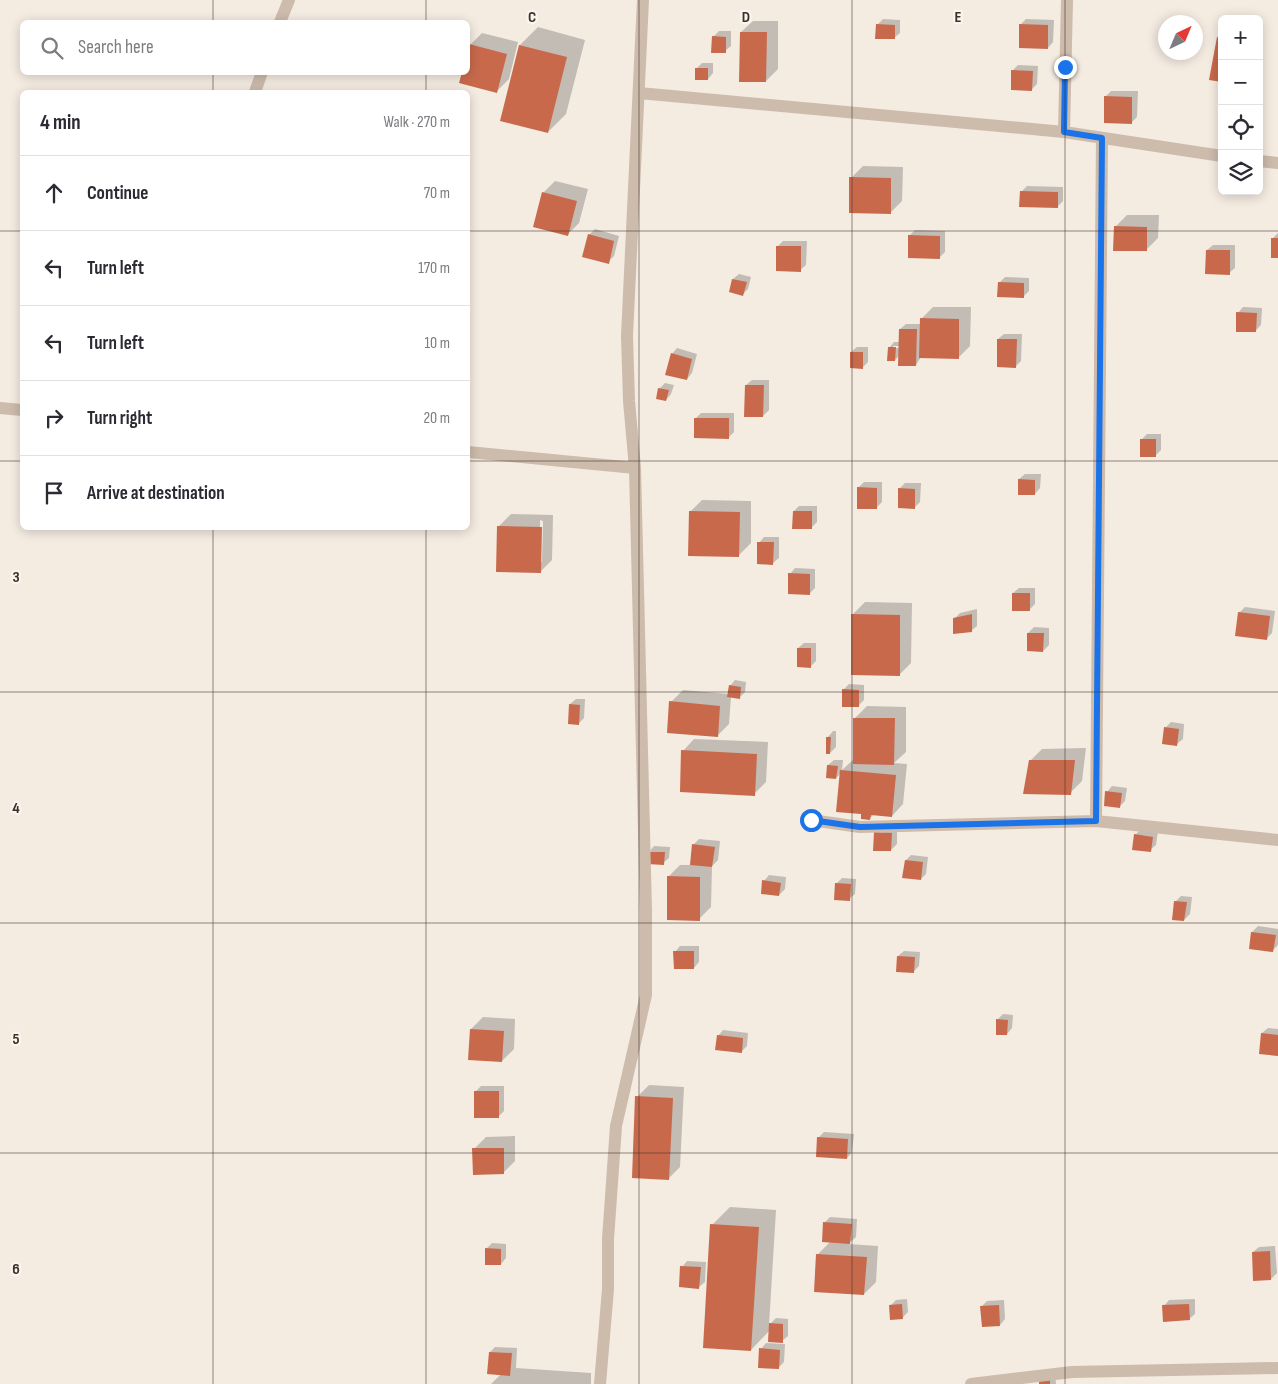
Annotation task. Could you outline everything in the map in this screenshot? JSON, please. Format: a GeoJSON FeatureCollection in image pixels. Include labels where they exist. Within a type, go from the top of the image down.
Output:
{"type":"FeatureCollection","features":[{"type":"Feature","properties":{"kind":"street"},"geometry":{"type":"LineString","coordinates":[[281,20],[289,0]]}},
{"type":"Feature","properties":{"kind":"street"},"geometry":{"type":"LineString","coordinates":[[600,1384],[608,1289],[608,1240],[616,1126],[646,995],[646,912],[635,468],[629,402],[627,336],[643,0]]}},
{"type":"Feature","properties":{"kind":"street"},"geometry":{"type":"LineString","coordinates":[[1064,132],[1067,0]]}},
{"type":"Feature","properties":{"kind":"street"},"geometry":{"type":"LineString","coordinates":[[256,90],[261,75]]}},
{"type":"Feature","properties":{"kind":"street"},"geometry":{"type":"LineString","coordinates":[[639,93],[1064,132],[1218,155]]}},
{"type":"Feature","properties":{"kind":"street"},"geometry":{"type":"LineString","coordinates":[[1096,821],[1102,138]]}},
{"type":"Feature","properties":{"kind":"street"},"geometry":{"type":"LineString","coordinates":[[1263,161],[1278,163]]}},
{"type":"Feature","properties":{"kind":"street"},"geometry":{"type":"LineString","coordinates":[[0,408],[20,410]]}},
{"type":"Feature","properties":{"kind":"street"},"geometry":{"type":"LineString","coordinates":[[470,452],[635,468]]}},
{"type":"Feature","properties":{"kind":"street"},"geometry":{"type":"LineString","coordinates":[[811,820],[860,827],[1096,821],[1278,840]]}},
{"type":"Feature","properties":{"kind":"street"},"geometry":{"type":"LineString","coordinates":[[971,1384],[1278,1368]]}},
{"type":"Feature","properties":{"kind":"building"},"geometry":{"type":"Polygon","coordinates":[[[876,24],[895,25],[895,39],[875,39],[876,24]]]}},
{"type":"Feature","properties":{"kind":"building"},"geometry":{"type":"Polygon","coordinates":[[[1019,24],[1048,25],[1048,49],[1019,48],[1019,24]]]}},
{"type":"Feature","properties":{"kind":"building"},"geometry":{"type":"Polygon","coordinates":[[[740,32],[767,32],[766,82],[739,82],[740,32]]]}},
{"type":"Feature","properties":{"kind":"building"},"geometry":{"type":"Polygon","coordinates":[[[712,36],[726,37],[726,53],[711,53],[712,36]]]}},
{"type":"Feature","properties":{"kind":"building"},"geometry":{"type":"Polygon","coordinates":[[[1217,37],[1218,81],[1209,80],[1217,37]]]}},
{"type":"Feature","properties":{"kind":"building"},"geometry":{"type":"Polygon","coordinates":[[[470,44],[507,54],[497,93],[459,83],[461,75],[470,75],[470,44]]]}},
{"type":"Feature","properties":{"kind":"building"},"geometry":{"type":"Polygon","coordinates":[[[519,45],[567,57],[548,133],[500,121],[519,45]]]}},
{"type":"Feature","properties":{"kind":"building"},"geometry":{"type":"Polygon","coordinates":[[[695,68],[708,68],[708,80],[695,80],[695,68]]]}},
{"type":"Feature","properties":{"kind":"building"},"geometry":{"type":"Polygon","coordinates":[[[1011,70],[1033,71],[1032,91],[1011,90],[1011,70]]]}},
{"type":"Feature","properties":{"kind":"building"},"geometry":{"type":"Polygon","coordinates":[[[1104,96],[1132,97],[1132,124],[1104,123],[1104,96]]]}},
{"type":"Feature","properties":{"kind":"building"},"geometry":{"type":"Polygon","coordinates":[[[849,177],[891,178],[891,214],[849,213],[849,177]]]}},
{"type":"Feature","properties":{"kind":"building"},"geometry":{"type":"Polygon","coordinates":[[[1020,191],[1058,192],[1058,208],[1019,207],[1020,191]]]}},
{"type":"Feature","properties":{"kind":"building"},"geometry":{"type":"Polygon","coordinates":[[[542,192],[577,201],[568,236],[533,227],[542,192]]]}},
{"type":"Feature","properties":{"kind":"building"},"geometry":{"type":"Polygon","coordinates":[[[1114,226],[1147,227],[1147,251],[1113,251],[1114,226]]]}},
{"type":"Feature","properties":{"kind":"building"},"geometry":{"type":"Polygon","coordinates":[[[588,234],[614,241],[609,264],[582,257],[588,234]]]}},
{"type":"Feature","properties":{"kind":"building"},"geometry":{"type":"Polygon","coordinates":[[[908,235],[940,236],[940,259],[908,258],[908,235]]]}},
{"type":"Feature","properties":{"kind":"building"},"geometry":{"type":"Polygon","coordinates":[[[1271,238],[1278,238],[1278,258],[1271,258],[1271,238]]]}},
{"type":"Feature","properties":{"kind":"building"},"geometry":{"type":"Polygon","coordinates":[[[776,246],[801,246],[801,272],[776,271],[776,246]]]}},
{"type":"Feature","properties":{"kind":"building"},"geometry":{"type":"Polygon","coordinates":[[[1206,250],[1230,250],[1230,275],[1205,274],[1206,250]]]}},
{"type":"Feature","properties":{"kind":"building"},"geometry":{"type":"Polygon","coordinates":[[[732,279],[747,282],[743,296],[729,292],[732,279]]]}},
{"type":"Feature","properties":{"kind":"building"},"geometry":{"type":"Polygon","coordinates":[[[998,282],[1024,283],[1024,298],[997,297],[998,282]]]}},
{"type":"Feature","properties":{"kind":"building"},"geometry":{"type":"Polygon","coordinates":[[[1236,312],[1257,313],[1256,332],[1236,332],[1236,312]]]}},
{"type":"Feature","properties":{"kind":"building"},"geometry":{"type":"Polygon","coordinates":[[[920,318],[959,319],[959,359],[919,358],[920,318]]]}},
{"type":"Feature","properties":{"kind":"building"},"geometry":{"type":"Polygon","coordinates":[[[899,329],[917,329],[916,366],[898,366],[899,329]]]}},
{"type":"Feature","properties":{"kind":"building"},"geometry":{"type":"Polygon","coordinates":[[[997,339],[1017,339],[1016,368],[997,367],[997,339]]]}},
{"type":"Feature","properties":{"kind":"building"},"geometry":{"type":"Polygon","coordinates":[[[888,347],[896,347],[895,361],[887,361],[888,347]]]}},
{"type":"Feature","properties":{"kind":"building"},"geometry":{"type":"Polygon","coordinates":[[[850,352],[863,352],[863,369],[850,368],[850,352]]]}},
{"type":"Feature","properties":{"kind":"building"},"geometry":{"type":"Polygon","coordinates":[[[671,353],[692,359],[687,380],[665,375],[671,353]]]}},
{"type":"Feature","properties":{"kind":"building"},"geometry":{"type":"Polygon","coordinates":[[[745,385],[764,385],[763,417],[744,417],[745,385]]]}},
{"type":"Feature","properties":{"kind":"building"},"geometry":{"type":"Polygon","coordinates":[[[658,388],[669,390],[666,401],[656,399],[658,388]]]}},
{"type":"Feature","properties":{"kind":"building"},"geometry":{"type":"Polygon","coordinates":[[[694,418],[729,418],[729,439],[694,438],[694,418]]]}},
{"type":"Feature","properties":{"kind":"building"},"geometry":{"type":"Polygon","coordinates":[[[1140,439],[1156,439],[1156,457],[1140,457],[1140,439]]]}},
{"type":"Feature","properties":{"kind":"building"},"geometry":{"type":"Polygon","coordinates":[[[1018,479],[1035,480],[1035,495],[1018,495],[1018,479]]]}},
{"type":"Feature","properties":{"kind":"building"},"geometry":{"type":"Polygon","coordinates":[[[857,487],[877,488],[877,509],[857,509],[857,487]]]}},
{"type":"Feature","properties":{"kind":"building"},"geometry":{"type":"Polygon","coordinates":[[[898,488],[915,489],[915,509],[898,508],[898,488]]]}},
{"type":"Feature","properties":{"kind":"building"},"geometry":{"type":"Polygon","coordinates":[[[689,511],[740,512],[739,557],[688,556],[689,511]]]}},
{"type":"Feature","properties":{"kind":"building"},"geometry":{"type":"Polygon","coordinates":[[[793,511],[812,511],[812,529],[792,529],[793,511]]]}},
{"type":"Feature","properties":{"kind":"building"},"geometry":{"type":"Polygon","coordinates":[[[497,526],[542,527],[541,573],[496,572],[497,526]]]}},
{"type":"Feature","properties":{"kind":"building"},"geometry":{"type":"Polygon","coordinates":[[[757,542],[774,542],[773,565],[757,564],[757,542]]]}},
{"type":"Feature","properties":{"kind":"building"},"geometry":{"type":"Polygon","coordinates":[[[788,573],[810,574],[810,595],[788,594],[788,573]]]}},
{"type":"Feature","properties":{"kind":"building"},"geometry":{"type":"Polygon","coordinates":[[[1012,593],[1030,593],[1030,611],[1012,611],[1012,593]]]}},
{"type":"Feature","properties":{"kind":"building"},"geometry":{"type":"Polygon","coordinates":[[[1238,612],[1270,616],[1267,640],[1235,636],[1238,612]]]}},
{"type":"Feature","properties":{"kind":"building"},"geometry":{"type":"Polygon","coordinates":[[[851,614],[900,615],[900,676],[851,675],[851,614]]]}},
{"type":"Feature","properties":{"kind":"building"},"geometry":{"type":"Polygon","coordinates":[[[972,614],[972,632],[953,634],[953,618],[972,614]]]}},
{"type":"Feature","properties":{"kind":"building"},"geometry":{"type":"Polygon","coordinates":[[[1027,633],[1044,633],[1043,652],[1027,651],[1027,633]]]}},
{"type":"Feature","properties":{"kind":"building"},"geometry":{"type":"Polygon","coordinates":[[[797,648],[811,648],[811,668],[797,667],[797,648]]]}},
{"type":"Feature","properties":{"kind":"building"},"geometry":{"type":"Polygon","coordinates":[[[729,685],[741,687],[740,699],[727,697],[729,685]]]}},
{"type":"Feature","properties":{"kind":"building"},"geometry":{"type":"Polygon","coordinates":[[[842,689],[859,690],[859,707],[842,707],[842,689]]]}},
{"type":"Feature","properties":{"kind":"building"},"geometry":{"type":"Polygon","coordinates":[[[669,701],[720,706],[718,737],[667,733],[669,701]]]}},
{"type":"Feature","properties":{"kind":"building"},"geometry":{"type":"Polygon","coordinates":[[[569,704],[580,705],[579,725],[568,724],[569,704]]]}},
{"type":"Feature","properties":{"kind":"building"},"geometry":{"type":"Polygon","coordinates":[[[853,718],[895,718],[894,765],[853,764],[853,718]]]}},
{"type":"Feature","properties":{"kind":"building"},"geometry":{"type":"Polygon","coordinates":[[[1164,727],[1179,729],[1177,746],[1162,744],[1164,727]]]}},
{"type":"Feature","properties":{"kind":"building"},"geometry":{"type":"Polygon","coordinates":[[[826,737],[831,737],[830,754],[826,754],[826,737]]]}},
{"type":"Feature","properties":{"kind":"building"},"geometry":{"type":"Polygon","coordinates":[[[681,750],[757,754],[755,796],[680,792],[681,750]]]}},
{"type":"Feature","properties":{"kind":"building"},"geometry":{"type":"Polygon","coordinates":[[[1029,760],[1075,760],[1071,795],[1023,794],[1029,760]]]}},
{"type":"Feature","properties":{"kind":"building"},"geometry":{"type":"Polygon","coordinates":[[[827,765],[838,766],[836,779],[826,778],[827,765]]]}},
{"type":"Feature","properties":{"kind":"building"},"geometry":{"type":"Polygon","coordinates":[[[840,770],[896,775],[892,817],[871,815],[870,820],[861,819],[861,814],[836,812],[840,770]]]}},
{"type":"Feature","properties":{"kind":"building"},"geometry":{"type":"Polygon","coordinates":[[[1105,791],[1122,793],[1120,808],[1104,806],[1105,791]]]}},
{"type":"Feature","properties":{"kind":"building"},"geometry":{"type":"Polygon","coordinates":[[[874,832],[892,833],[891,851],[873,851],[874,832]]]}},
{"type":"Feature","properties":{"kind":"building"},"geometry":{"type":"Polygon","coordinates":[[[1134,834],[1153,837],[1151,852],[1132,850],[1134,834]]]}},
{"type":"Feature","properties":{"kind":"building"},"geometry":{"type":"Polygon","coordinates":[[[692,844],[715,847],[712,867],[690,865],[692,844]]]}},
{"type":"Feature","properties":{"kind":"building"},"geometry":{"type":"Polygon","coordinates":[[[648,852],[665,852],[664,865],[647,864],[648,852]]]}},
{"type":"Feature","properties":{"kind":"building"},"geometry":{"type":"Polygon","coordinates":[[[905,860],[923,862],[921,880],[902,878],[905,860]]]}},
{"type":"Feature","properties":{"kind":"building"},"geometry":{"type":"Polygon","coordinates":[[[667,876],[700,877],[700,921],[667,920],[667,876]]]}},
{"type":"Feature","properties":{"kind":"building"},"geometry":{"type":"Polygon","coordinates":[[[762,880],[781,883],[779,896],[761,894],[762,880]]]}},
{"type":"Feature","properties":{"kind":"building"},"geometry":{"type":"Polygon","coordinates":[[[835,883],[851,884],[850,901],[834,900],[835,883]]]}},
{"type":"Feature","properties":{"kind":"building"},"geometry":{"type":"Polygon","coordinates":[[[1174,901],[1187,902],[1184,921],[1172,920],[1174,901]]]}},
{"type":"Feature","properties":{"kind":"building"},"geometry":{"type":"Polygon","coordinates":[[[1251,932],[1276,935],[1273,952],[1249,949],[1251,932]]]}},
{"type":"Feature","properties":{"kind":"building"},"geometry":{"type":"Polygon","coordinates":[[[673,951],[694,951],[694,969],[674,969],[673,951]]]}},
{"type":"Feature","properties":{"kind":"building"},"geometry":{"type":"Polygon","coordinates":[[[897,956],[915,957],[914,973],[896,972],[897,956]]]}},
{"type":"Feature","properties":{"kind":"building"},"geometry":{"type":"Polygon","coordinates":[[[996,1019],[1008,1020],[1007,1035],[996,1035],[996,1019]]]}},
{"type":"Feature","properties":{"kind":"building"},"geometry":{"type":"Polygon","coordinates":[[[470,1029],[504,1031],[502,1062],[468,1060],[470,1029]]]}},
{"type":"Feature","properties":{"kind":"building"},"geometry":{"type":"Polygon","coordinates":[[[1261,1033],[1278,1035],[1278,1056],[1259,1054],[1261,1033]]]}},
{"type":"Feature","properties":{"kind":"building"},"geometry":{"type":"Polygon","coordinates":[[[717,1035],[743,1038],[742,1053],[715,1050],[717,1035]]]}},
{"type":"Feature","properties":{"kind":"building"},"geometry":{"type":"Polygon","coordinates":[[[474,1091],[499,1091],[499,1118],[474,1118],[474,1091]]]}},
{"type":"Feature","properties":{"kind":"building"},"geometry":{"type":"Polygon","coordinates":[[[635,1096],[673,1098],[669,1180],[632,1178],[635,1096]]]}},
{"type":"Feature","properties":{"kind":"building"},"geometry":{"type":"Polygon","coordinates":[[[817,1137],[848,1139],[847,1159],[816,1157],[817,1137]]]}},
{"type":"Feature","properties":{"kind":"building"},"geometry":{"type":"Polygon","coordinates":[[[472,1148],[504,1148],[504,1174],[473,1175],[472,1148]]]}},
{"type":"Feature","properties":{"kind":"building"},"geometry":{"type":"Polygon","coordinates":[[[823,1222],[852,1224],[850,1244],[822,1242],[823,1222]]]}},
{"type":"Feature","properties":{"kind":"building"},"geometry":{"type":"Polygon","coordinates":[[[710,1224],[759,1227],[751,1351],[703,1348],[710,1224]]]}},
{"type":"Feature","properties":{"kind":"building"},"geometry":{"type":"Polygon","coordinates":[[[485,1248],[501,1249],[501,1265],[485,1265],[485,1248]]]}},
{"type":"Feature","properties":{"kind":"building"},"geometry":{"type":"Polygon","coordinates":[[[1270,1251],[1271,1280],[1253,1281],[1252,1252],[1270,1251]]]}},
{"type":"Feature","properties":{"kind":"building"},"geometry":{"type":"Polygon","coordinates":[[[816,1254],[867,1257],[864,1295],[814,1292],[816,1254]]]}},
{"type":"Feature","properties":{"kind":"building"},"geometry":{"type":"Polygon","coordinates":[[[680,1266],[701,1267],[699,1289],[679,1287],[680,1266]]]}},
{"type":"Feature","properties":{"kind":"building"},"geometry":{"type":"Polygon","coordinates":[[[902,1304],[903,1319],[890,1320],[889,1305],[902,1304]]]}},
{"type":"Feature","properties":{"kind":"building"},"geometry":{"type":"Polygon","coordinates":[[[1189,1304],[1190,1320],[1163,1322],[1162,1305],[1189,1304]]]}},
{"type":"Feature","properties":{"kind":"building"},"geometry":{"type":"Polygon","coordinates":[[[999,1305],[1000,1326],[982,1327],[980,1306],[999,1305]]]}},
{"type":"Feature","properties":{"kind":"building"},"geometry":{"type":"Polygon","coordinates":[[[769,1323],[783,1324],[783,1343],[768,1342],[769,1323]]]}},
{"type":"Feature","properties":{"kind":"building"},"geometry":{"type":"Polygon","coordinates":[[[759,1348],[780,1350],[779,1369],[758,1368],[759,1348]]]}},
{"type":"Feature","properties":{"kind":"building"},"geometry":{"type":"Polygon","coordinates":[[[489,1352],[512,1353],[510,1376],[487,1374],[489,1352]]]}},
{"type":"Feature","properties":{"kind":"building"},"geometry":{"type":"Polygon","coordinates":[[[1039,1378],[1050,1378],[1050,1384],[1039,1384],[1039,1378]]]}},
{"type":"Feature","properties":{"kind":"route"},"geometry":{"type":"LineString","coordinates":[[811,820],[860,827],[1096,821],[1102,138],[1064,132],[1065,67]]}}]}
